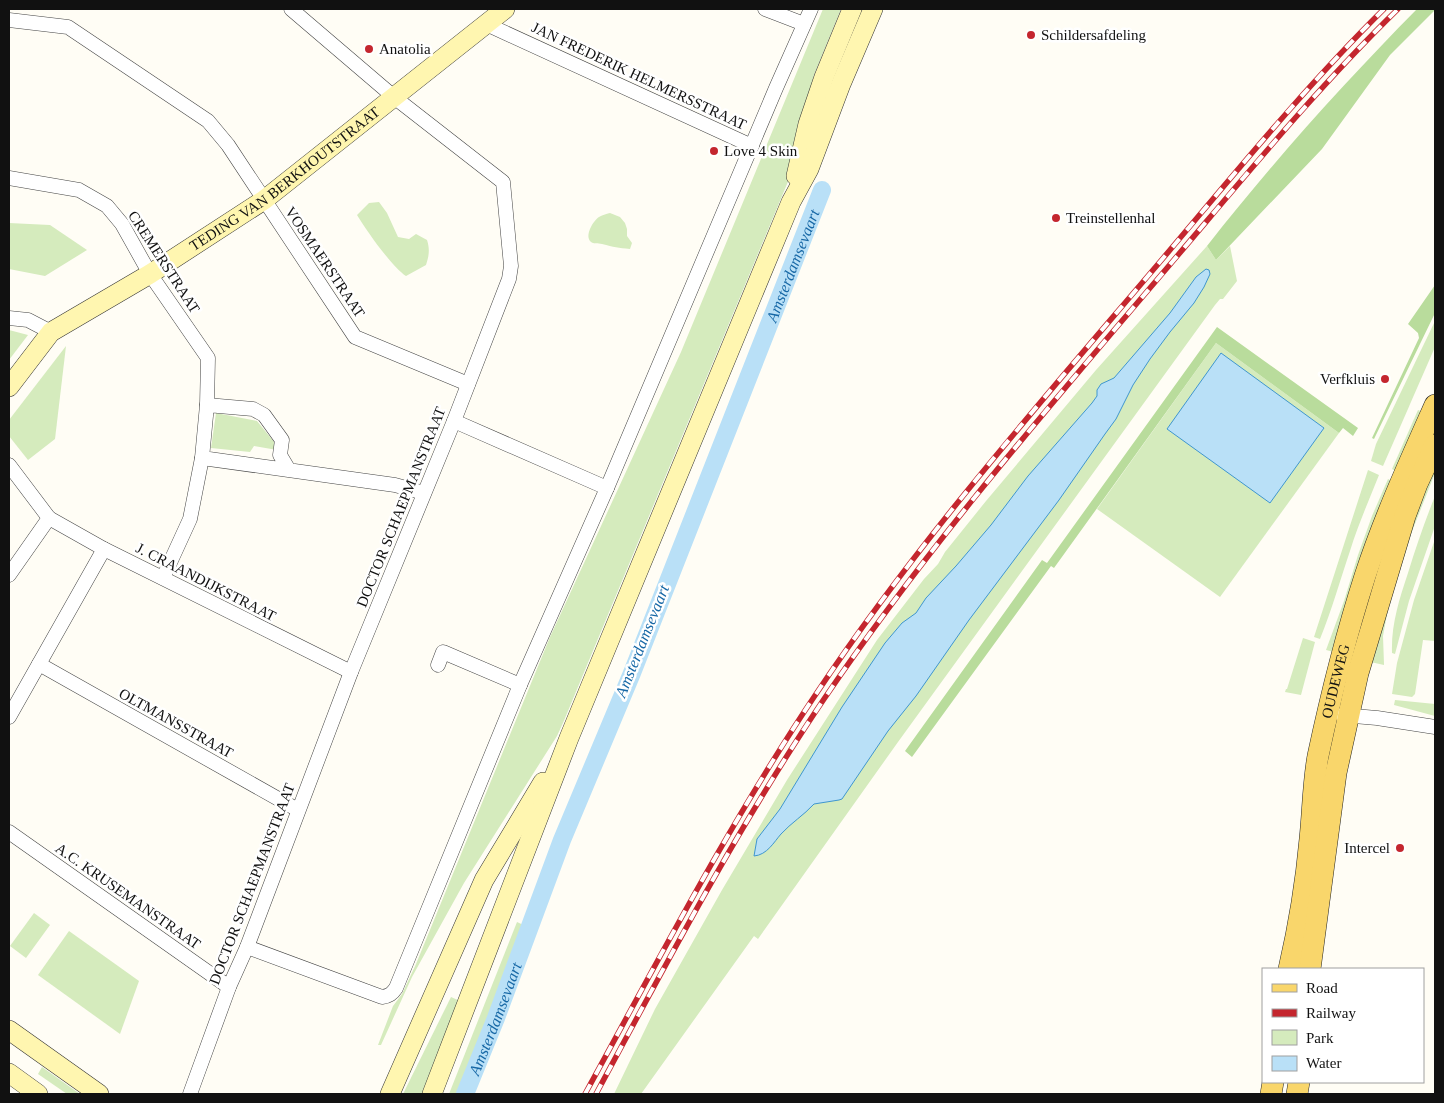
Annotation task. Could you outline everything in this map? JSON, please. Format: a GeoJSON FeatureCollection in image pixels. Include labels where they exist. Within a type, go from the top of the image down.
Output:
{"type":"FeatureCollection","features":[{"type":"Feature","properties":{"kind":"main road","name":"TEDING VAN BERKHOUTSTRAAT"},"geometry":{"type":"LineString","coordinates":[[51,332],[150,274],[264,200],[505,9]]}},
{"type":"Feature","properties":{"kind":"main road"},"geometry":{"type":"LineString","coordinates":[[791,202],[808,124],[824,77],[852,9]]}},
{"type":"Feature","properties":{"kind":"main road"},"geometry":{"type":"LineString","coordinates":[[432,1094],[569,738],[791,202],[809,170],[841,84],[872,9]]}},
{"type":"Feature","properties":{"kind":"main road"},"geometry":{"type":"LineString","coordinates":[[9,387],[51,332]]}},
{"type":"Feature","properties":{"kind":"main road","name":"OUDEWEG"},"geometry":{"type":"LineString","coordinates":[[1310,968],[1336,773],[1343,649],[1366,576],[1394,498],[1435,405]]}},
{"type":"Feature","properties":{"kind":"main road","name":"OUDEWEG"},"geometry":{"type":"LineString","coordinates":[[1289,968],[1304,898],[1315,777],[1367,640],[1405,516],[1435,445]]}},
{"type":"Feature","properties":{"kind":"main road"},"geometry":{"type":"LineString","coordinates":[[390,1094],[484,880],[569,738]]}},
{"type":"Feature","properties":{"kind":"main road"},"geometry":{"type":"LineString","coordinates":[[9,1030],[99,1094]]}},
{"type":"Feature","properties":{"kind":"main road"},"geometry":{"type":"LineString","coordinates":[[9,1073],[38,1094]]}},
{"type":"Feature","properties":{"kind":"street","name":"DOCTOR SCHAEPMANSTRAAT"},"geometry":{"type":"LineString","coordinates":[[190,1094],[229,987],[247,947],[351,672],[454,421],[509,279],[511,266],[503,182],[394,97],[291,9]]}},
{"type":"Feature","properties":{"kind":"street"},"geometry":{"type":"LineString","coordinates":[[765,9],[804,24]]}},
{"type":"Feature","properties":{"kind":"street"},"geometry":{"type":"LineString","coordinates":[[247,947],[382,997],[388,996],[396,988],[520,685],[607,488],[811,9]]}},
{"type":"Feature","properties":{"kind":"street","name":"VOSMAERSTRAAT"},"geometry":{"type":"LineString","coordinates":[[9,20],[68,27],[208,121],[228,145],[355,337],[468,384]]}},
{"type":"Feature","properties":{"kind":"street","name":"JAN FREDERIK HELMERSSTRAAT"},"geometry":{"type":"LineString","coordinates":[[486,24],[752,146]]}},
{"type":"Feature","properties":{"kind":"street","name":"CREMERSTRAAT"},"geometry":{"type":"LineString","coordinates":[[9,178],[78,190],[106,206],[122,224],[150,274],[208,358],[208,405],[202,458]]}},
{"type":"Feature","properties":{"kind":"street"},"geometry":{"type":"LineString","coordinates":[[9,318],[28,320],[51,332]]}},
{"type":"Feature","properties":{"kind":"street"},"geometry":{"type":"LineString","coordinates":[[208,405],[253,408],[264,414],[282,440],[280,455],[289,470]]}},
{"type":"Feature","properties":{"kind":"street"},"geometry":{"type":"LineString","coordinates":[[454,421],[607,488]]}},
{"type":"Feature","properties":{"kind":"street"},"geometry":{"type":"LineString","coordinates":[[163,578],[190,519],[202,458],[395,485],[424,493]]}},
{"type":"Feature","properties":{"kind":"street"},"geometry":{"type":"LineString","coordinates":[[9,465],[49,518],[9,575]]}},
{"type":"Feature","properties":{"kind":"street","name":"J. CRAANDIJKSTRAAT"},"geometry":{"type":"LineString","coordinates":[[49,518],[104,549],[351,672]]}},
{"type":"Feature","properties":{"kind":"street"},"geometry":{"type":"LineString","coordinates":[[9,717],[104,549]]}},
{"type":"Feature","properties":{"kind":"street"},"geometry":{"type":"LineString","coordinates":[[438,665],[443,652],[520,685]]}},
{"type":"Feature","properties":{"kind":"street","name":"OLTMANSSTRAAT"},"geometry":{"type":"LineString","coordinates":[[39,664],[298,810]]}},
{"type":"Feature","properties":{"kind":"street"},"geometry":{"type":"LineString","coordinates":[[1338,715],[1377,718],[1435,727]]}},
{"type":"Feature","properties":{"kind":"street","name":"A.C. KRUSEMANSTRAAT"},"geometry":{"type":"LineString","coordinates":[[9,832],[229,987]]}},
{"type":"Feature","properties":{"kind":"green space"},"geometry":{"type":"Polygon","coordinates":[[[823,9],[841,9],[814,75],[792,172],[563,723],[557,736],[464,883],[412,977],[381,1045],[378,1045],[393,1006],[402,994],[416,964],[550,637],[681,352],[823,9]]]}},
{"type":"Feature","properties":{"kind":"green space"},"geometry":{"type":"Polygon","coordinates":[[[1417,9],[1435,10],[1390,55],[1322,149],[1216,260],[1207,246],[1309,125],[1417,9]]]}},
{"type":"Feature","properties":{"kind":"green space"},"geometry":{"type":"Polygon","coordinates":[[[379,202],[387,213],[398,237],[409,239],[416,234],[427,240],[429,252],[426,265],[406,276],[387,257],[357,215],[369,203],[379,202]]]}},
{"type":"Feature","properties":{"kind":"green space"},"geometry":{"type":"Polygon","coordinates":[[[610,213],[620,217],[625,223],[627,236],[632,243],[630,249],[593,243],[589,239],[590,229],[594,222],[600,216],[610,213]]]}},
{"type":"Feature","properties":{"kind":"green space"},"geometry":{"type":"Polygon","coordinates":[[[9,223],[50,225],[87,250],[45,276],[9,269],[9,223]]]}},
{"type":"Feature","properties":{"kind":"green space"},"geometry":{"type":"Polygon","coordinates":[[[1207,246],[1216,260],[1230,246],[1237,281],[1223,299],[1220,299],[1215,305],[898,742],[758,939],[754,936],[641,1094],[614,1094],[655,1009],[722,890],[787,780],[877,640],[986,501],[1096,370],[1207,246]]]}},
{"type":"Feature","properties":{"kind":"green space"},"geometry":{"type":"Polygon","coordinates":[[[1435,285],[1435,313],[1374,439],[1372,438],[1419,338],[1418,333],[1408,324],[1435,285]]]}},
{"type":"Feature","properties":{"kind":"green space"},"geometry":{"type":"Polygon","coordinates":[[[1435,321],[1435,347],[1383,466],[1371,461],[1376,444],[1435,321]]]}},
{"type":"Feature","properties":{"kind":"green space"},"geometry":{"type":"Polygon","coordinates":[[[1217,327],[1358,428],[1353,436],[1343,428],[1339,433],[1216,343],[1054,568],[1051,566],[912,757],[905,751],[1042,560],[1047,563],[1217,327]]]}},
{"type":"Feature","properties":{"kind":"green space"},"geometry":{"type":"Polygon","coordinates":[[[9,330],[28,335],[9,360],[9,330]]]}},
{"type":"Feature","properties":{"kind":"green space"},"geometry":{"type":"Polygon","coordinates":[[[1216,343],[1339,433],[1220,597],[1097,509],[1216,343]]]}},
{"type":"Feature","properties":{"kind":"green space"},"geometry":{"type":"Polygon","coordinates":[[[66,346],[55,439],[28,460],[9,436],[9,420],[66,346]]]}},
{"type":"Feature","properties":{"kind":"green space"},"geometry":{"type":"Polygon","coordinates":[[[1418,410],[1428,414],[1400,473],[1392,469],[1418,410]]]}},
{"type":"Feature","properties":{"kind":"green space"},"geometry":{"type":"Polygon","coordinates":[[[216,413],[257,421],[275,443],[277,450],[254,446],[250,452],[211,448],[216,413]]]}},
{"type":"Feature","properties":{"kind":"green space"},"geometry":{"type":"Polygon","coordinates":[[[1435,462],[1435,473],[1411,534],[1388,609],[1383,636],[1384,665],[1366,661],[1369,648],[1435,462]]]}},
{"type":"Feature","properties":{"kind":"green space"},"geometry":{"type":"Polygon","coordinates":[[[1368,470],[1379,475],[1356,532],[1320,639],[1314,637],[1368,470]]]}},
{"type":"Feature","properties":{"kind":"green space"},"geometry":{"type":"Polygon","coordinates":[[[1388,479],[1396,483],[1338,653],[1326,650],[1372,516],[1388,479]]]}},
{"type":"Feature","properties":{"kind":"green space"},"geometry":{"type":"Polygon","coordinates":[[[1435,496],[1435,526],[1409,601],[1395,654],[1392,653],[1392,643],[1399,603],[1417,544],[1435,496]]]}},
{"type":"Feature","properties":{"kind":"green space"},"geometry":{"type":"Polygon","coordinates":[[[1435,539],[1435,641],[1423,640],[1415,694],[1412,697],[1392,694],[1397,663],[1414,600],[1435,539]]]}},
{"type":"Feature","properties":{"kind":"green space"},"geometry":{"type":"Polygon","coordinates":[[[1303,638],[1315,642],[1301,695],[1285,692],[1303,638]]]}},
{"type":"Feature","properties":{"kind":"green space"},"geometry":{"type":"Polygon","coordinates":[[[1395,700],[1435,704],[1435,716],[1394,705],[1395,700]]]}},
{"type":"Feature","properties":{"kind":"green space"},"geometry":{"type":"Polygon","coordinates":[[[34,913],[50,925],[26,958],[10,946],[34,913]]]}},
{"type":"Feature","properties":{"kind":"green space"},"geometry":{"type":"Polygon","coordinates":[[[517,922],[532,929],[466,1094],[449,1094],[517,922]]]}},
{"type":"Feature","properties":{"kind":"green space"},"geometry":{"type":"Polygon","coordinates":[[[69,931],[139,981],[120,1034],[38,975],[69,931]]]}},
{"type":"Feature","properties":{"kind":"green space"},"geometry":{"type":"Polygon","coordinates":[[[451,997],[460,1001],[423,1094],[403,1094],[451,997]]]}},
{"type":"Feature","properties":{"kind":"green space"},"geometry":{"type":"Polygon","coordinates":[[[42,1067],[80,1094],[67,1094],[38,1074],[42,1067]]]}},
{"type":"Feature","properties":{"kind":"water"},"geometry":{"type":"Polygon","coordinates":[[[1206,269],[1209,270],[1210,274],[1204,287],[1194,303],[1150,359],[1133,385],[1116,419],[1059,500],[969,620],[916,696],[888,731],[842,799],[814,804],[785,830],[766,851],[754,856],[757,839],[780,809],[842,707],[885,643],[902,623],[916,613],[926,598],[991,525],[1028,476],[1092,403],[1097,396],[1097,390],[1101,384],[1114,378],[1170,313],[1196,277],[1206,269]]]}},
{"type":"Feature","properties":{"kind":"water"},"geometry":{"type":"Polygon","coordinates":[[[1221,353],[1324,428],[1270,503],[1167,429],[1221,353]]]}},
{"type":"Feature","properties":{"kind":"waterway","name":"Amsterdamsevaart"},"geometry":{"type":"LineString","coordinates":[[465,1094],[496,1018],[562,840],[632,673],[822,190]]}},
{"type":"Feature","properties":{"kind":"railway"},"geometry":{"type":"LineString","coordinates":[[585,1094],[725,841],[784,742],[855,637],[938,527],[1025,421],[1296,102],[1384,9]]}},
{"type":"Feature","properties":{"kind":"railway"},"geometry":{"type":"LineString","coordinates":[[596,1094],[733,844],[824,699],[904,587],[1033,426],[1251,169],[1337,71],[1398,9]]}},
{"type":"Feature","properties":{"kind":"place","name":"Schildersafdeling"},"geometry":{"type":"Point","coordinates":[1031,35]}},
{"type":"Feature","properties":{"kind":"place","name":"Anatolia"},"geometry":{"type":"Point","coordinates":[369,49]}},
{"type":"Feature","properties":{"kind":"place","name":"Love 4 Skin"},"geometry":{"type":"Point","coordinates":[714,151]}},
{"type":"Feature","properties":{"kind":"place","name":"Treinstellenhal"},"geometry":{"type":"Point","coordinates":[1056,218]}},
{"type":"Feature","properties":{"kind":"place","name":"Verfkluis"},"geometry":{"type":"Point","coordinates":[1385,379]}},
{"type":"Feature","properties":{"kind":"place","name":"Intercel"},"geometry":{"type":"Point","coordinates":[1400,848]}}]}
